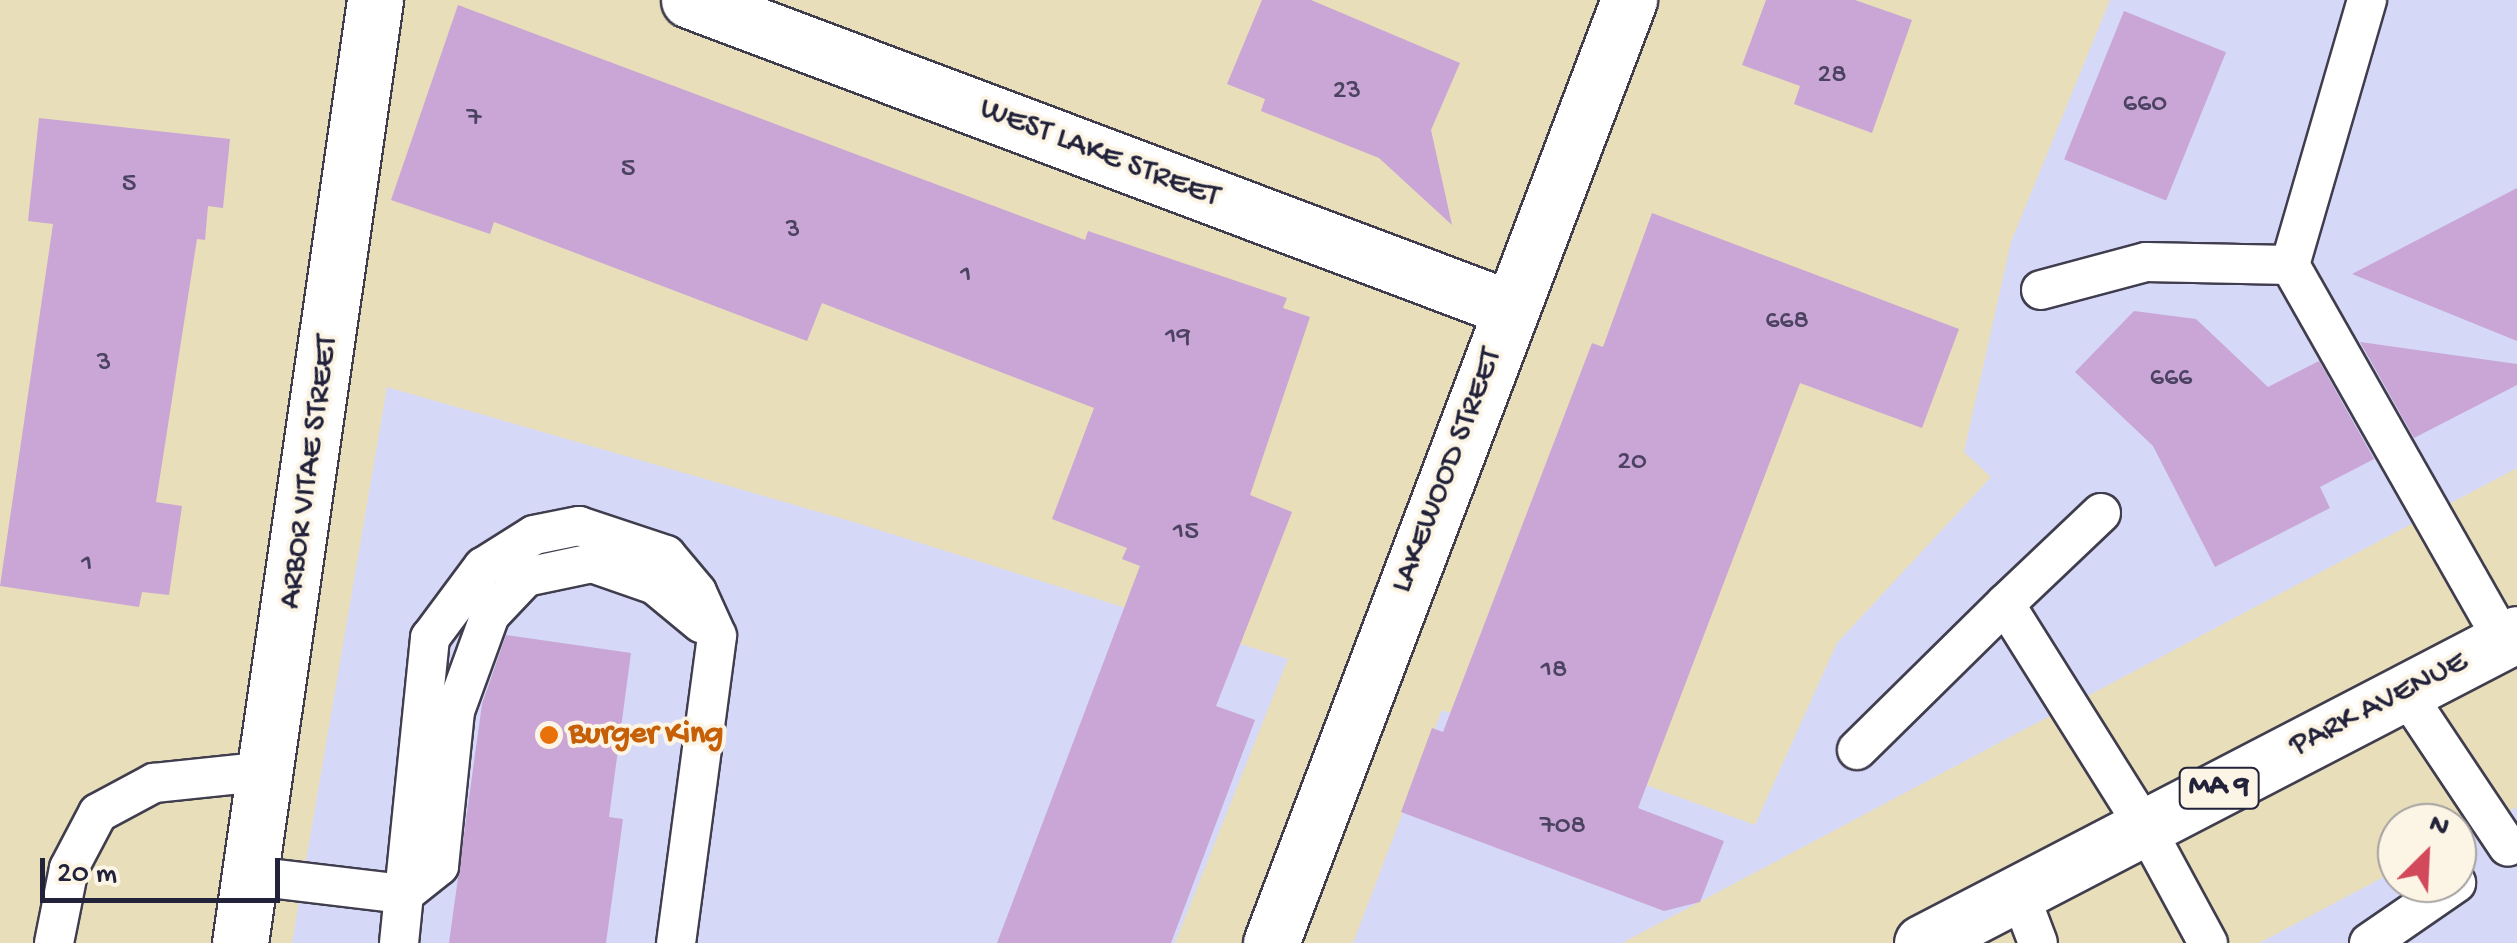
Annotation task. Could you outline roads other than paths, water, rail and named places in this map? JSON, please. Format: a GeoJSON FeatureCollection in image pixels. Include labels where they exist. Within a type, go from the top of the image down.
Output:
{"type":"FeatureCollection","features":[{"type":"Feature","properties":{"kind":"main road","name":"ARBOR VITAE STREET"},"geometry":{"type":"LineString","coordinates":[[240,943],[268,771],[375,0]]}},
{"type":"Feature","properties":{"kind":"main road","name":"WEST LAKE STREET"},"geometry":{"type":"LineString","coordinates":[[689,0],[1510,308]]}},
{"type":"Feature","properties":{"kind":"main road","name":"LAKEWOOD STREET"},"geometry":{"type":"LineString","coordinates":[[1271,943],[1629,0]]}},
{"type":"Feature","properties":{"kind":"main road","name":"PARK AVENUE"},"geometry":{"type":"LineString","coordinates":[[1922,943],[2510,637]]}},
{"type":"Feature","properties":{"kind":"lane"},"geometry":{"type":"LineString","coordinates":[[2367,0],[2290,265],[2510,637]]}},
{"type":"Feature","properties":{"kind":"lane"},"geometry":{"type":"LineString","coordinates":[[2041,290],[2146,262],[2290,265]]}},
{"type":"Feature","properties":{"kind":"lane"},"geometry":{"type":"LineString","coordinates":[[1858,750],[2101,512]]}},
{"type":"Feature","properties":{"kind":"lane"},"geometry":{"type":"LineString","coordinates":[[400,943],[430,638],[483,567],[549,532],[579,526],[628,538],[666,555],[698,592],[717,636],[676,943]]}},
{"type":"Feature","properties":{"kind":"lane"},"geometry":{"type":"LineString","coordinates":[[2005,604],[2145,827],[2208,943]]}},
{"type":"Feature","properties":{"kind":"lane"},"geometry":{"type":"LineString","coordinates":[[2404,691],[2513,844],[2477,869]]}},
{"type":"Feature","properties":{"kind":"lane"},"geometry":{"type":"LineString","coordinates":[[54,943],[69,868],[98,814],[154,783],[268,771]]}},
{"type":"Feature","properties":{"kind":"lane"},"geometry":{"type":"LineString","coordinates":[[252,876],[404,894]]}},
{"type":"Feature","properties":{"kind":"lane"},"geometry":{"type":"LineString","coordinates":[[2019,892],[2038,943]]}},
{"type":"Feature","properties":{"kind":"lane"},"geometry":{"type":"LineString","coordinates":[[2369,943],[2428,903]]}},
{"type":"Feature","properties":{"kind":"place","name":"Burger King"},"geometry":{"type":"Point","coordinates":[549,735]}}]}
